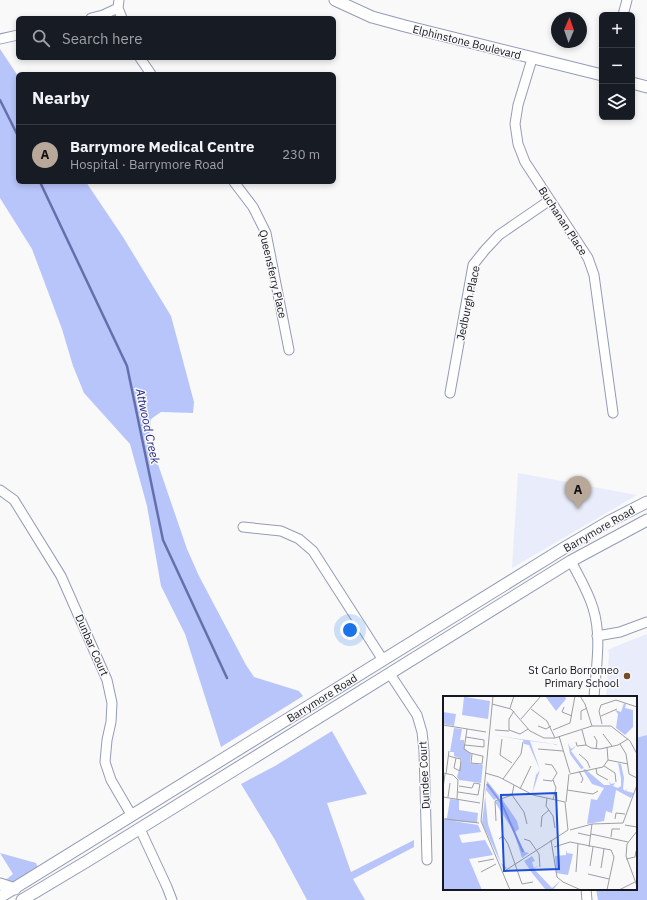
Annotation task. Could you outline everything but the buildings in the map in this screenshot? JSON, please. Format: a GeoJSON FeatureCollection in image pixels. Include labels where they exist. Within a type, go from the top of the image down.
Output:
{"type":"FeatureCollection","features":[{"type":"Feature","properties":{"kind":"street","name":"Elphinstone Boulevard"},"geometry":{"type":"LineString","coordinates":[[335,0],[372,17],[532,59],[599,74]]}},
{"type":"Feature","properties":{"kind":"street"},"geometry":{"type":"LineString","coordinates":[[624,12],[627,0]]}},
{"type":"Feature","properties":{"kind":"street"},"geometry":{"type":"LineString","coordinates":[[99,16],[103,15],[118,4],[121,16]]}},
{"type":"Feature","properties":{"kind":"street"},"geometry":{"type":"LineString","coordinates":[[0,39],[16,35]]}},
{"type":"Feature","properties":{"kind":"street","name":"Buchanan Place"},"geometry":{"type":"LineString","coordinates":[[532,59],[518,105],[515,124],[518,144],[525,162],[588,258],[594,275],[613,413]]}},
{"type":"Feature","properties":{"kind":"street"},"geometry":{"type":"LineString","coordinates":[[141,60],[150,72]]}},
{"type":"Feature","properties":{"kind":"street"},"geometry":{"type":"LineString","coordinates":[[635,84],[647,87]]}},
{"type":"Feature","properties":{"kind":"street","name":"Queensferry Place"},"geometry":{"type":"LineString","coordinates":[[236,184],[253,207],[266,233],[289,350]]}},
{"type":"Feature","properties":{"kind":"street","name":"Jedburgh Place"},"geometry":{"type":"LineString","coordinates":[[450,393],[473,265],[499,235],[550,200]]}},
{"type":"Feature","properties":{"kind":"street","name":"Dunbar Court"},"geometry":{"type":"LineString","coordinates":[[0,490],[14,500],[61,576],[107,680],[112,703],[111,722],[105,762],[110,780],[132,816]]}},
{"type":"Feature","properties":{"kind":"street","name":"Barrymore Road"},"geometry":{"type":"LineString","coordinates":[[0,897],[564,548],[608,522],[647,502]]}},
{"type":"Feature","properties":{"kind":"street","name":"Barrymore Road"},"geometry":{"type":"LineString","coordinates":[[22,900],[140,829],[571,561],[647,520]]}},
{"type":"Feature","properties":{"kind":"street"},"geometry":{"type":"LineString","coordinates":[[243,527],[281,531],[299,539],[313,551],[383,660],[390,674]]}},
{"type":"Feature","properties":{"kind":"street"},"geometry":{"type":"LineString","coordinates":[[564,548],[586,591],[593,610],[597,636],[594,696]]}},
{"type":"Feature","properties":{"kind":"street"},"geometry":{"type":"LineString","coordinates":[[597,636],[620,632],[647,622]]}},
{"type":"Feature","properties":{"kind":"street","name":"Dundee Court"},"geometry":{"type":"LineString","coordinates":[[390,674],[417,715],[422,732],[424,751],[427,860]]}},
{"type":"Feature","properties":{"kind":"street"},"geometry":{"type":"LineString","coordinates":[[132,816],[140,829],[172,900]]}},
{"type":"Feature","properties":{"kind":"street"},"geometry":{"type":"LineString","coordinates":[[0,884],[15,889]]}},
{"type":"Feature","properties":{"kind":"street"},"geometry":{"type":"LineString","coordinates":[[586,890],[587,900]]}},
{"type":"Feature","properties":{"kind":"shaded area"},"geometry":{"type":"Polygon","coordinates":[[[0,49],[16,73],[16,184],[87,184],[123,237],[171,316],[194,402],[193,413],[161,412],[151,419],[149,438],[187,549],[199,576],[246,665],[254,677],[299,691],[303,696],[221,747],[185,634],[161,586],[147,506],[130,444],[84,393],[32,249],[0,198],[0,49]]]}},
{"type":"Feature","properties":{"kind":"shaded area"},"geometry":{"type":"Polygon","coordinates":[[[518,473],[637,495],[512,568],[518,473]]]}},
{"type":"Feature","properties":{"kind":"shaded area","name":"St Carlo Borromeo Primary School"},"geometry":{"type":"Polygon","coordinates":[[[647,634],[647,735],[637,738],[637,696],[606,696],[609,655],[608,650],[647,634]]]}},
{"type":"Feature","properties":{"kind":"shaded area"},"geometry":{"type":"Polygon","coordinates":[[[332,731],[367,794],[327,803],[351,872],[414,840],[414,847],[353,879],[365,900],[307,900],[275,840],[241,784],[275,766],[332,731]]]}},
{"type":"Feature","properties":{"kind":"shaded area"},"geometry":{"type":"Polygon","coordinates":[[[647,735],[647,900],[598,900],[596,890],[637,890],[637,738],[647,735]]]}},
{"type":"Feature","properties":{"kind":"shaded area"},"geometry":{"type":"Polygon","coordinates":[[[0,853],[36,863],[39,870],[15,884],[3,882],[13,874],[0,853]]]}},
{"type":"Feature","properties":{"kind":"waterway","name":"Attwood Creek"},"geometry":{"type":"LineString","coordinates":[[0,100],[16,132]]}},
{"type":"Feature","properties":{"kind":"waterway","name":"Attwood Creek"},"geometry":{"type":"LineString","coordinates":[[41,184],[127,366],[163,540],[227,678]]}},
{"type":"Feature","properties":{"kind":"place","name":"Barrymore Medical Centre"},"geometry":{"type":"Point","coordinates":[578,509]}},
{"type":"Feature","properties":{"kind":"place","name":"St Carlo Borromeo Primary School"},"geometry":{"type":"Point","coordinates":[627,676]}}]}
